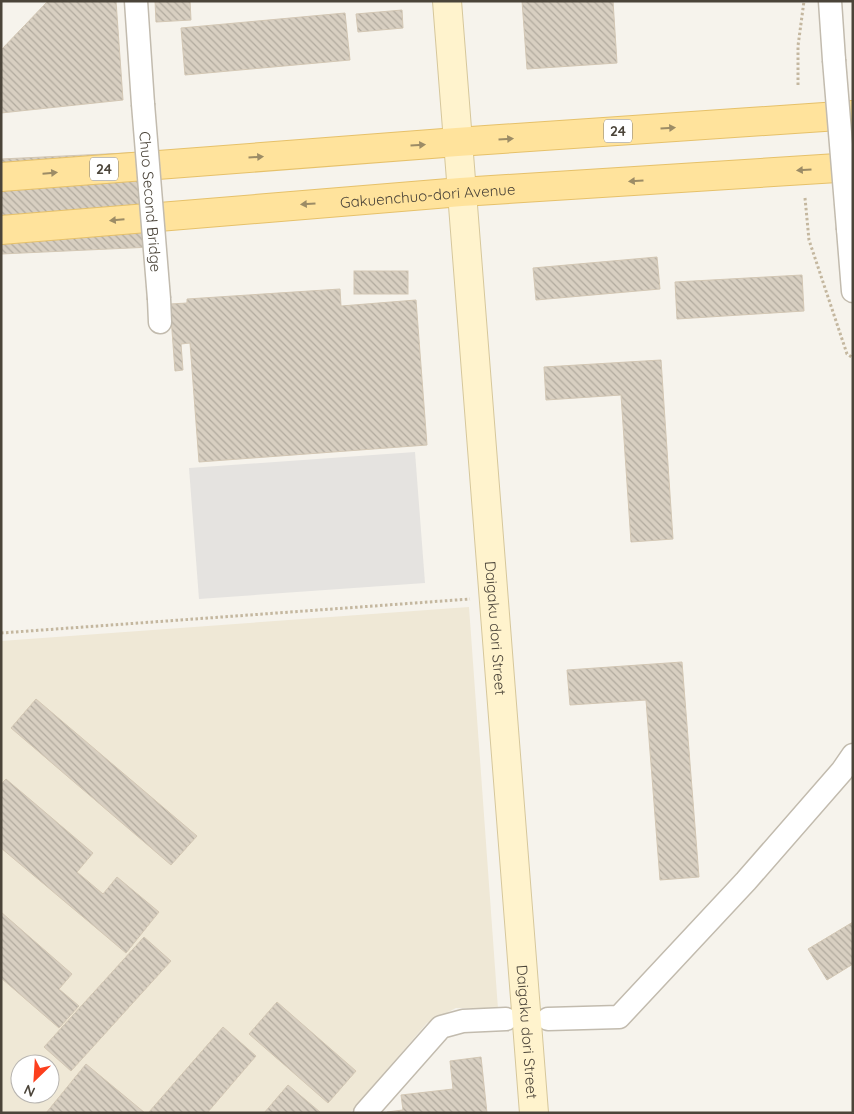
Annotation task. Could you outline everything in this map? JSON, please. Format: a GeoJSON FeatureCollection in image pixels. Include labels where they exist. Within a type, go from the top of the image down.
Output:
{"type":"FeatureCollection","features":[{"type":"Feature","properties":{"kind":"main road","name":"24"},"geometry":{"type":"LineString","coordinates":[[1,177],[457,142],[853,115]]}},
{"type":"Feature","properties":{"kind":"main road","name":"Gakuenchuo-dori Avenue"},"geometry":{"type":"LineString","coordinates":[[1,230],[461,192],[853,167]]}},
{"type":"Feature","properties":{"kind":"street","name":"Chuo Second Bridge"},"geometry":{"type":"LineString","coordinates":[[136,1],[160,322]]}},
{"type":"Feature","properties":{"kind":"street","name":"Daigaku dori Street"},"geometry":{"type":"LineString","coordinates":[[447,1],[534,1113]]}},
{"type":"Feature","properties":{"kind":"street"},"geometry":{"type":"LineString","coordinates":[[830,1],[853,291]]}},
{"type":"Feature","properties":{"kind":"street"},"geometry":{"type":"LineString","coordinates":[[548,1019],[619,1017],[849,769]]}},
{"type":"Feature","properties":{"kind":"street"},"geometry":{"type":"LineString","coordinates":[[365,1113],[441,1027],[463,1020],[506,1019]]}},
{"type":"Feature","properties":{"kind":"path"},"geometry":{"type":"LineString","coordinates":[[798,84],[798,46],[804,1]]}},
{"type":"Feature","properties":{"kind":"path"},"geometry":{"type":"LineString","coordinates":[[805,198],[809,240],[847,354],[853,358]]}},
{"type":"Feature","properties":{"kind":"path"},"geometry":{"type":"LineString","coordinates":[[1,633],[473,599]]}},
{"type":"Feature","properties":{"kind":"shaded area"},"geometry":{"type":"Polygon","coordinates":[[[415,452],[425,583],[199,599],[189,468],[415,452]]]}},
{"type":"Feature","properties":{"kind":"shaded area"},"geometry":{"type":"Polygon","coordinates":[[[469,607],[498,1009],[456,1008],[427,1023],[350,1113],[1,1113],[1,641],[469,607]]]}},
{"type":"Feature","properties":{"kind":"building"},"geometry":{"type":"Polygon","coordinates":[[[48,1],[116,1],[123,100],[1,113],[1,50],[48,1]]]}},
{"type":"Feature","properties":{"kind":"building"},"geometry":{"type":"Polygon","coordinates":[[[155,1],[190,1],[191,20],[156,22],[155,1]]]}},
{"type":"Feature","properties":{"kind":"building"},"geometry":{"type":"Polygon","coordinates":[[[522,1],[613,1],[617,63],[527,69],[522,1]]]}},
{"type":"Feature","properties":{"kind":"building"},"geometry":{"type":"Polygon","coordinates":[[[402,10],[403,28],[358,32],[356,14],[402,10]]]}},
{"type":"Feature","properties":{"kind":"building"},"geometry":{"type":"Polygon","coordinates":[[[345,13],[350,60],[185,75],[181,28],[345,13]]]}},
{"type":"Feature","properties":{"kind":"building"},"geometry":{"type":"Polygon","coordinates":[[[147,152],[152,247],[1,254],[1,159],[147,152]]]}},
{"type":"Feature","properties":{"kind":"building"},"geometry":{"type":"Polygon","coordinates":[[[657,257],[660,289],[536,300],[533,268],[657,257]]]}},
{"type":"Feature","properties":{"kind":"building"},"geometry":{"type":"Polygon","coordinates":[[[354,271],[408,271],[408,294],[354,294],[354,271]]]}},
{"type":"Feature","properties":{"kind":"building"},"geometry":{"type":"Polygon","coordinates":[[[802,275],[804,311],[677,319],[675,282],[802,275]]]}},
{"type":"Feature","properties":{"kind":"building"},"geometry":{"type":"Polygon","coordinates":[[[340,289],[341,306],[416,300],[427,445],[199,462],[190,343],[181,344],[183,370],[175,371],[170,304],[187,303],[187,299],[340,289]]]}},
{"type":"Feature","properties":{"kind":"building"},"geometry":{"type":"Polygon","coordinates":[[[661,360],[673,539],[631,542],[621,395],[546,400],[544,367],[661,360]]]}},
{"type":"Feature","properties":{"kind":"building"},"geometry":{"type":"Polygon","coordinates":[[[682,662],[699,877],[660,880],[646,700],[570,705],[567,670],[682,662]]]}},
{"type":"Feature","properties":{"kind":"building"},"geometry":{"type":"Polygon","coordinates":[[[36,699],[197,836],[171,865],[11,728],[36,699]]]}},
{"type":"Feature","properties":{"kind":"building"},"geometry":{"type":"Polygon","coordinates":[[[6,779],[93,853],[77,872],[103,894],[117,877],[159,912],[126,953],[1,848],[1,784],[6,779]]]}},
{"type":"Feature","properties":{"kind":"building"},"geometry":{"type":"Polygon","coordinates":[[[1,912],[72,974],[59,989],[79,1006],[59,1028],[1,978],[1,912]]]}},
{"type":"Feature","properties":{"kind":"building"},"geometry":{"type":"Polygon","coordinates":[[[853,922],[853,964],[827,980],[808,949],[853,922]]]}},
{"type":"Feature","properties":{"kind":"building"},"geometry":{"type":"Polygon","coordinates":[[[144,937],[171,961],[71,1071],[60,1061],[60,1054],[52,1054],[44,1047],[144,937]]]}},
{"type":"Feature","properties":{"kind":"building"},"geometry":{"type":"Polygon","coordinates":[[[277,1002],[356,1071],[328,1103],[249,1034],[277,1002]]]}},
{"type":"Feature","properties":{"kind":"building"},"geometry":{"type":"Polygon","coordinates":[[[223,1027],[256,1056],[207,1113],[150,1113],[149,1112],[223,1027]]]}},
{"type":"Feature","properties":{"kind":"building"},"geometry":{"type":"Polygon","coordinates":[[[481,1057],[487,1113],[387,1113],[403,1110],[401,1095],[453,1089],[450,1061],[481,1057]]]}},
{"type":"Feature","properties":{"kind":"building"},"geometry":{"type":"Polygon","coordinates":[[[86,1064],[145,1113],[46,1113],[53,1104],[60,1104],[60,1096],[86,1064]]]}},
{"type":"Feature","properties":{"kind":"building"},"geometry":{"type":"Polygon","coordinates":[[[288,1085],[320,1112],[264,1113],[288,1085]]]}}]}
